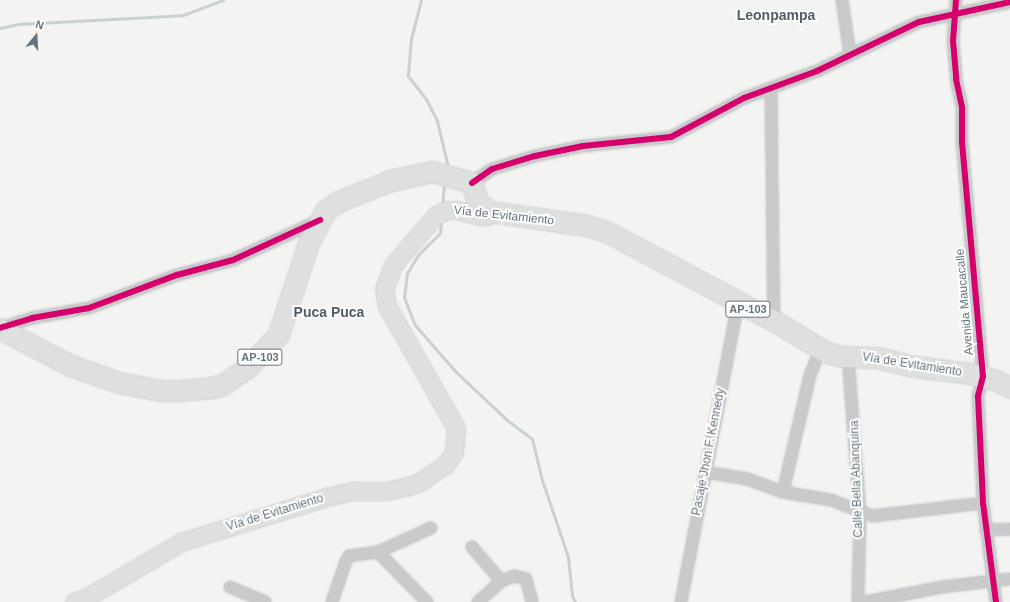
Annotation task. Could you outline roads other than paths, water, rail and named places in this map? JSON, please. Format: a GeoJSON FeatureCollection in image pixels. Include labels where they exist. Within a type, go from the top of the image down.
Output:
{"type":"FeatureCollection","features":[{"type":"Feature","properties":{"kind":"main road","name":"AP-103"},"geometry":{"type":"LineString","coordinates":[[0,329],[71,366],[113,381],[161,391],[213,388],[235,378],[247,369],[279,335],[309,243],[326,211],[340,202],[367,190],[414,174],[446,175],[472,183]]}},
{"type":"Feature","properties":{"kind":"main road"},"geometry":{"type":"LineString","coordinates":[[472,183],[478,203],[491,212]]}},
{"type":"Feature","properties":{"kind":"main road","name":"Vía de Evitamiento"},"geometry":{"type":"LineString","coordinates":[[74,602],[91,595],[181,542],[326,497],[353,491],[387,491],[405,487],[418,483],[446,464],[454,452],[456,428],[435,394],[384,299],[384,289],[393,266],[442,213],[458,210],[480,216],[487,216],[491,212],[604,231],[642,249],[738,303],[774,321],[820,350],[835,356],[878,358],[914,367],[983,376],[1010,388]]}},
{"type":"Feature","properties":{"kind":"street"},"geometry":{"type":"LineString","coordinates":[[842,0],[850,54]]}},
{"type":"Feature","properties":{"kind":"street","name":"Avenida Maucacalle"},"geometry":{"type":"LineString","coordinates":[[956,0],[953,41],[956,79],[962,107],[966,190],[983,376],[978,396],[983,504],[992,581],[996,602]]}},
{"type":"Feature","properties":{"kind":"street"},"geometry":{"type":"LineString","coordinates":[[472,183],[492,169],[535,156],[583,146],[671,137],[744,98],[817,71],[919,22],[954,13],[1010,2]]}},
{"type":"Feature","properties":{"kind":"street"},"geometry":{"type":"LineString","coordinates":[[771,88],[774,321]]}},
{"type":"Feature","properties":{"kind":"street"},"geometry":{"type":"LineString","coordinates":[[0,329],[32,318],[89,308],[177,275],[233,260],[320,220]]}},
{"type":"Feature","properties":{"kind":"street","name":"Pasaje Jhon F. Kennedy"},"geometry":{"type":"LineString","coordinates":[[681,602],[704,472],[738,303]]}},
{"type":"Feature","properties":{"kind":"street"},"geometry":{"type":"LineString","coordinates":[[783,492],[810,375],[820,350]]}},
{"type":"Feature","properties":{"kind":"street","name":"Calle Bella Abanquina"},"geometry":{"type":"LineString","coordinates":[[848,357],[860,512],[858,602]]}},
{"type":"Feature","properties":{"kind":"street"},"geometry":{"type":"LineString","coordinates":[[704,472],[747,479],[783,492],[831,500],[873,516],[983,504]]}},
{"type":"Feature","properties":{"kind":"street"},"geometry":{"type":"LineString","coordinates":[[332,602],[346,561],[355,555],[378,552],[430,528]]}},
{"type":"Feature","properties":{"kind":"street"},"geometry":{"type":"LineString","coordinates":[[986,530],[1010,529]]}},
{"type":"Feature","properties":{"kind":"street"},"geometry":{"type":"LineString","coordinates":[[472,547],[501,581]]}},
{"type":"Feature","properties":{"kind":"street"},"geometry":{"type":"LineString","coordinates":[[378,552],[427,602]]}},
{"type":"Feature","properties":{"kind":"street"},"geometry":{"type":"LineString","coordinates":[[478,602],[501,581],[521,575],[528,583],[532,602]]}},
{"type":"Feature","properties":{"kind":"street"},"geometry":{"type":"LineString","coordinates":[[864,602],[942,587],[1010,579]]}},
{"type":"Feature","properties":{"kind":"street"},"geometry":{"type":"LineString","coordinates":[[230,587],[265,602]]}},
{"type":"Feature","properties":{"kind":"waterway"},"geometry":{"type":"LineString","coordinates":[[0,28],[19,24],[183,15],[223,0]]}},
{"type":"Feature","properties":{"kind":"waterway"},"geometry":{"type":"LineString","coordinates":[[421,0],[411,39],[408,76],[426,99],[437,121],[447,163],[446,169]]}},
{"type":"Feature","properties":{"kind":"waterway"},"geometry":{"type":"LineString","coordinates":[[442,207],[444,182]]}},
{"type":"Feature","properties":{"kind":"waterway"},"geometry":{"type":"LineString","coordinates":[[441,220],[440,233],[418,255],[407,273],[404,297],[415,325],[455,371],[507,420],[532,439],[542,480],[568,557],[572,596],[575,602]]}},
{"type":"Feature","properties":{"kind":"district","name":"Leonpampa"},"geometry":{"type":"Point","coordinates":[776,15]}},
{"type":"Feature","properties":{"kind":"district","name":"Puca Puca"},"geometry":{"type":"Point","coordinates":[329,312]}}]}
